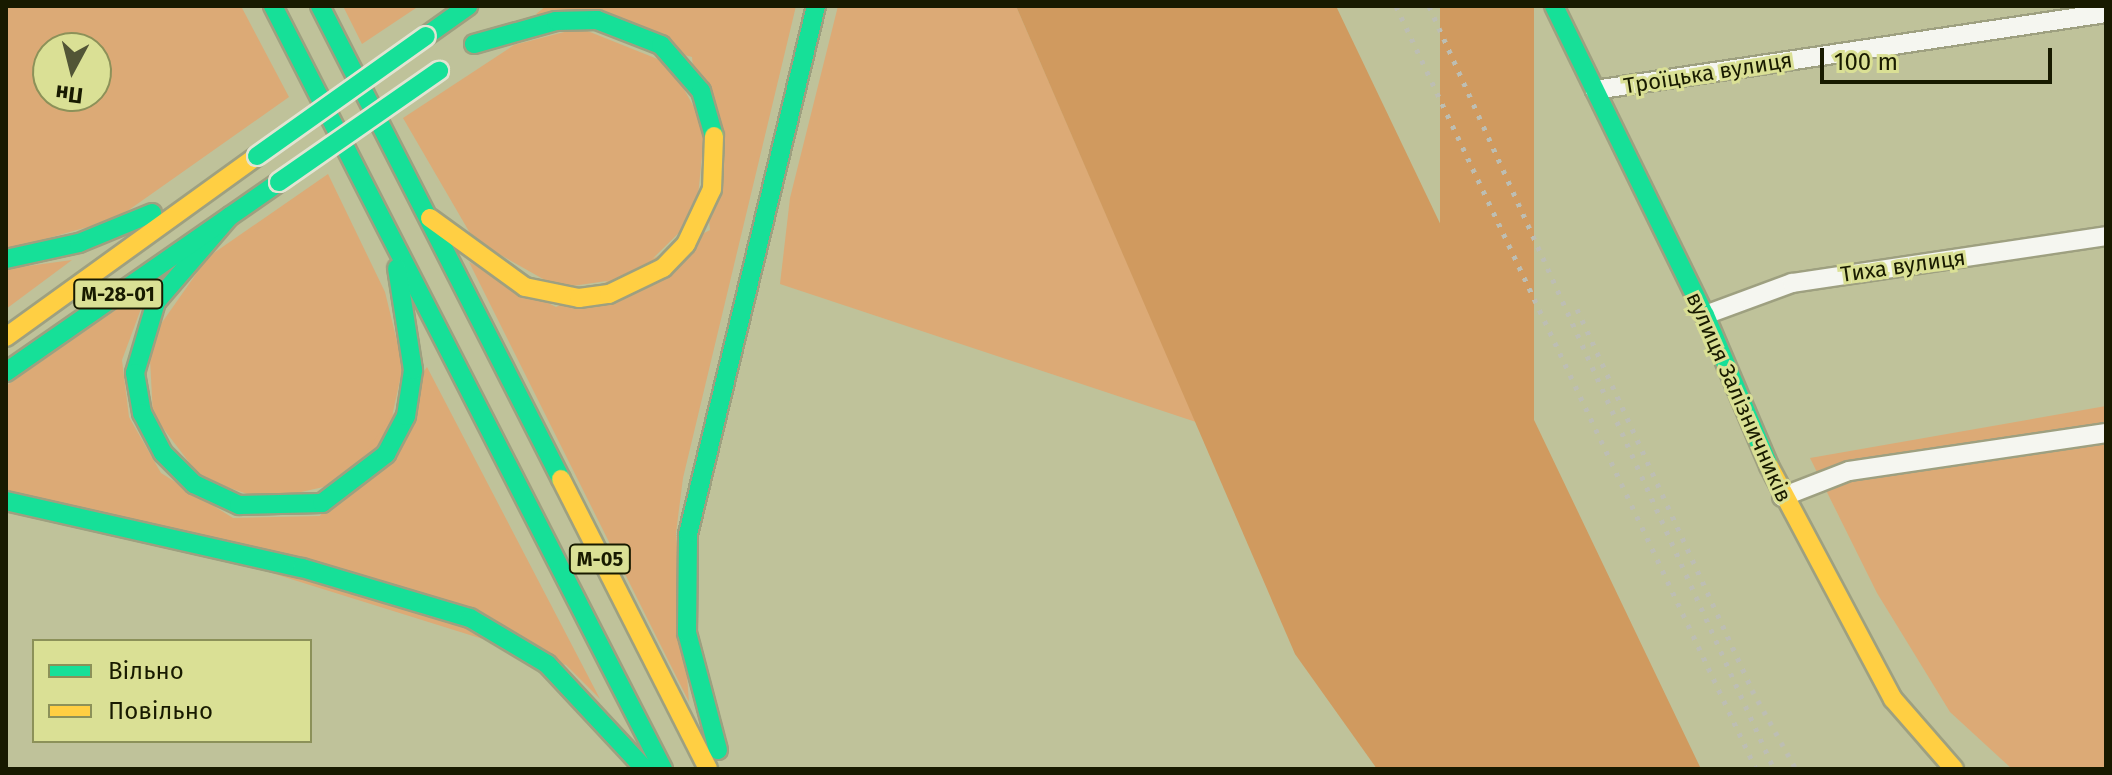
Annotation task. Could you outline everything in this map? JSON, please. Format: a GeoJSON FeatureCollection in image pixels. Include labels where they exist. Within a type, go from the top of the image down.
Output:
{"type":"FeatureCollection","features":[{"type":"Feature","properties":{"kind":"main road","name":"М-05"},"geometry":{"type":"LineString","coordinates":[[273,6],[663,769]]}},
{"type":"Feature","properties":{"kind":"main road","name":"М-05"},"geometry":{"type":"LineString","coordinates":[[320,6],[419,209],[708,769]]}},
{"type":"Feature","properties":{"kind":"main road","name":"М-28-01"},"geometry":{"type":"LineString","coordinates":[[6,337],[426,36],[455,12],[468,6]]}},
{"type":"Feature","properties":{"kind":"main road","name":"М-28-01"},"geometry":{"type":"LineString","coordinates":[[6,372],[439,71],[526,6]]}},
{"type":"Feature","properties":{"kind":"main road"},"geometry":{"type":"LineString","coordinates":[[725,769],[687,633],[688,534],[816,6]]}},
{"type":"Feature","properties":{"kind":"main road","name":"вулиця Залізничників"},"geometry":{"type":"LineString","coordinates":[[1554,6],[1705,315],[1782,497],[1893,699],[1954,769]]}},
{"type":"Feature","properties":{"kind":"main road"},"geometry":{"type":"LineString","coordinates":[[419,209],[497,272],[525,287],[579,298],[609,294],[663,268],[686,244],[712,189],[710,116],[701,91],[661,45],[597,20],[556,21],[474,44]]}},
{"type":"Feature","properties":{"kind":"main road"},"geometry":{"type":"LineString","coordinates":[[6,259],[79,243],[207,190]]}},
{"type":"Feature","properties":{"kind":"main road"},"geometry":{"type":"LineString","coordinates":[[230,216],[156,302],[139,347],[137,395],[151,434],[177,471],[216,496],[265,509],[322,503],[348,490],[398,435],[413,370],[389,228]]}},
{"type":"Feature","properties":{"kind":"main road"},"geometry":{"type":"LineString","coordinates":[[6,501],[302,568],[470,618],[547,664],[645,769]]}},
{"type":"Feature","properties":{"kind":"street","name":"Троїцька вулиця"},"geometry":{"type":"LineString","coordinates":[[1595,90],[2106,13]]}},
{"type":"Feature","properties":{"kind":"street","name":"Тиха вулиця"},"geometry":{"type":"LineString","coordinates":[[1705,315],[1792,283],[2106,236]]}},
{"type":"Feature","properties":{"kind":"street"},"geometry":{"type":"LineString","coordinates":[[1782,497],[1849,471],[2106,433]]}},
{"type":"Feature","properties":{"kind":"shaded area"},"geometry":{"type":"Polygon","coordinates":[[[6,6],[241,6],[289,97],[116,219],[6,250],[6,6]]]}},
{"type":"Feature","properties":{"kind":"shaded area"},"geometry":{"type":"Polygon","coordinates":[[[343,6],[419,6],[362,44],[343,6]]]}},
{"type":"Feature","properties":{"kind":"shaded area"},"geometry":{"type":"Polygon","coordinates":[[[546,6],[796,6],[683,478],[676,533],[689,702],[469,262],[556,307],[710,230],[692,57],[536,14],[546,6]]]}},
{"type":"Feature","properties":{"kind":"shaded area"},"geometry":{"type":"Polygon","coordinates":[[[838,6],[1016,6],[1196,422],[780,284],[790,198],[838,6]]]}},
{"type":"Feature","properties":{"kind":"shaded area"},"geometry":{"type":"Polygon","coordinates":[[[1016,6],[1336,6],[1701,769],[1377,769],[1295,654],[1016,6]]]}},
{"type":"Feature","properties":{"kind":"shaded area"},"geometry":{"type":"Polygon","coordinates":[[[1440,6],[1534,6],[1534,769],[1440,769],[1440,6]]]}},
{"type":"Feature","properties":{"kind":"shaded area"},"geometry":{"type":"Polygon","coordinates":[[[580,28],[670,64],[705,127],[696,216],[634,277],[559,288],[474,240],[403,118],[514,45],[580,28]]]}},
{"type":"Feature","properties":{"kind":"shaded area"},"geometry":{"type":"Polygon","coordinates":[[[328,174],[385,292],[403,366],[388,435],[337,484],[265,500],[201,478],[153,415],[149,341],[208,257],[328,174]]]}},
{"type":"Feature","properties":{"kind":"shaded area"},"geometry":{"type":"Polygon","coordinates":[[[72,260],[6,309],[6,269],[72,260]]]}},
{"type":"Feature","properties":{"kind":"shaded area"},"geometry":{"type":"Polygon","coordinates":[[[149,287],[122,360],[129,417],[161,473],[233,518],[320,516],[427,367],[600,699],[566,665],[6,490],[6,386],[149,287]]]}},
{"type":"Feature","properties":{"kind":"shaded area"},"geometry":{"type":"Polygon","coordinates":[[[2106,406],[2106,769],[2012,769],[1950,712],[1877,593],[1810,458],[2106,406]]]}},
{"type":"Feature","properties":{"kind":"railway"},"geometry":{"type":"LineString","coordinates":[[1396,6],[1756,769]]}},
{"type":"Feature","properties":{"kind":"railway"},"geometry":{"type":"LineString","coordinates":[[1429,6],[1774,769]]}},
{"type":"Feature","properties":{"kind":"railway"},"geometry":{"type":"LineString","coordinates":[[1577,309],[1752,690],[1796,769]]}},
{"type":"Feature","properties":{"kind":"traffic: fast"},"geometry":{"type":"LineString","coordinates":[[273,6],[663,769]]}},
{"type":"Feature","properties":{"kind":"traffic: fast"},"geometry":{"type":"LineString","coordinates":[[320,6],[561,479]]}},
{"type":"Feature","properties":{"kind":"traffic: fast"},"geometry":{"type":"LineString","coordinates":[[426,36],[468,6]]}},
{"type":"Feature","properties":{"kind":"traffic: fast"},"geometry":{"type":"LineString","coordinates":[[718,750],[687,633],[688,534],[816,6]]}},
{"type":"Feature","properties":{"kind":"traffic: fast"},"geometry":{"type":"LineString","coordinates":[[1554,6],[1705,315],[1769,466]]}},
{"type":"Feature","properties":{"kind":"traffic: fast"},"geometry":{"type":"LineString","coordinates":[[474,44],[556,21],[597,20],[661,45],[701,91],[714,136]]}},
{"type":"Feature","properties":{"kind":"traffic: fast"},"geometry":{"type":"LineString","coordinates":[[257,156],[426,36]]}},
{"type":"Feature","properties":{"kind":"traffic: fast"},"geometry":{"type":"LineString","coordinates":[[279,182],[439,71]]}},
{"type":"Feature","properties":{"kind":"traffic: fast"},"geometry":{"type":"LineString","coordinates":[[6,372],[279,182]]}},
{"type":"Feature","properties":{"kind":"traffic: fast"},"geometry":{"type":"LineString","coordinates":[[6,259],[79,243],[152,213]]}},
{"type":"Feature","properties":{"kind":"traffic: fast"},"geometry":{"type":"LineString","coordinates":[[230,216],[156,302],[135,373],[142,413],[163,453],[194,484],[239,505],[322,503],[386,454],[406,416],[413,370],[397,268]]}},
{"type":"Feature","properties":{"kind":"traffic: fast"},"geometry":{"type":"LineString","coordinates":[[6,501],[302,568],[470,618],[547,664],[645,769]]}},
{"type":"Feature","properties":{"kind":"traffic: slow"},"geometry":{"type":"LineString","coordinates":[[430,218],[525,287],[579,298],[609,294],[663,268],[686,244],[712,189],[714,136]]}},
{"type":"Feature","properties":{"kind":"traffic: slow"},"geometry":{"type":"LineString","coordinates":[[6,337],[257,156]]}},
{"type":"Feature","properties":{"kind":"traffic: slow"},"geometry":{"type":"LineString","coordinates":[[1769,466],[1893,699],[1954,769]]}},
{"type":"Feature","properties":{"kind":"traffic: slow"},"geometry":{"type":"LineString","coordinates":[[561,479],[708,769]]}}]}
